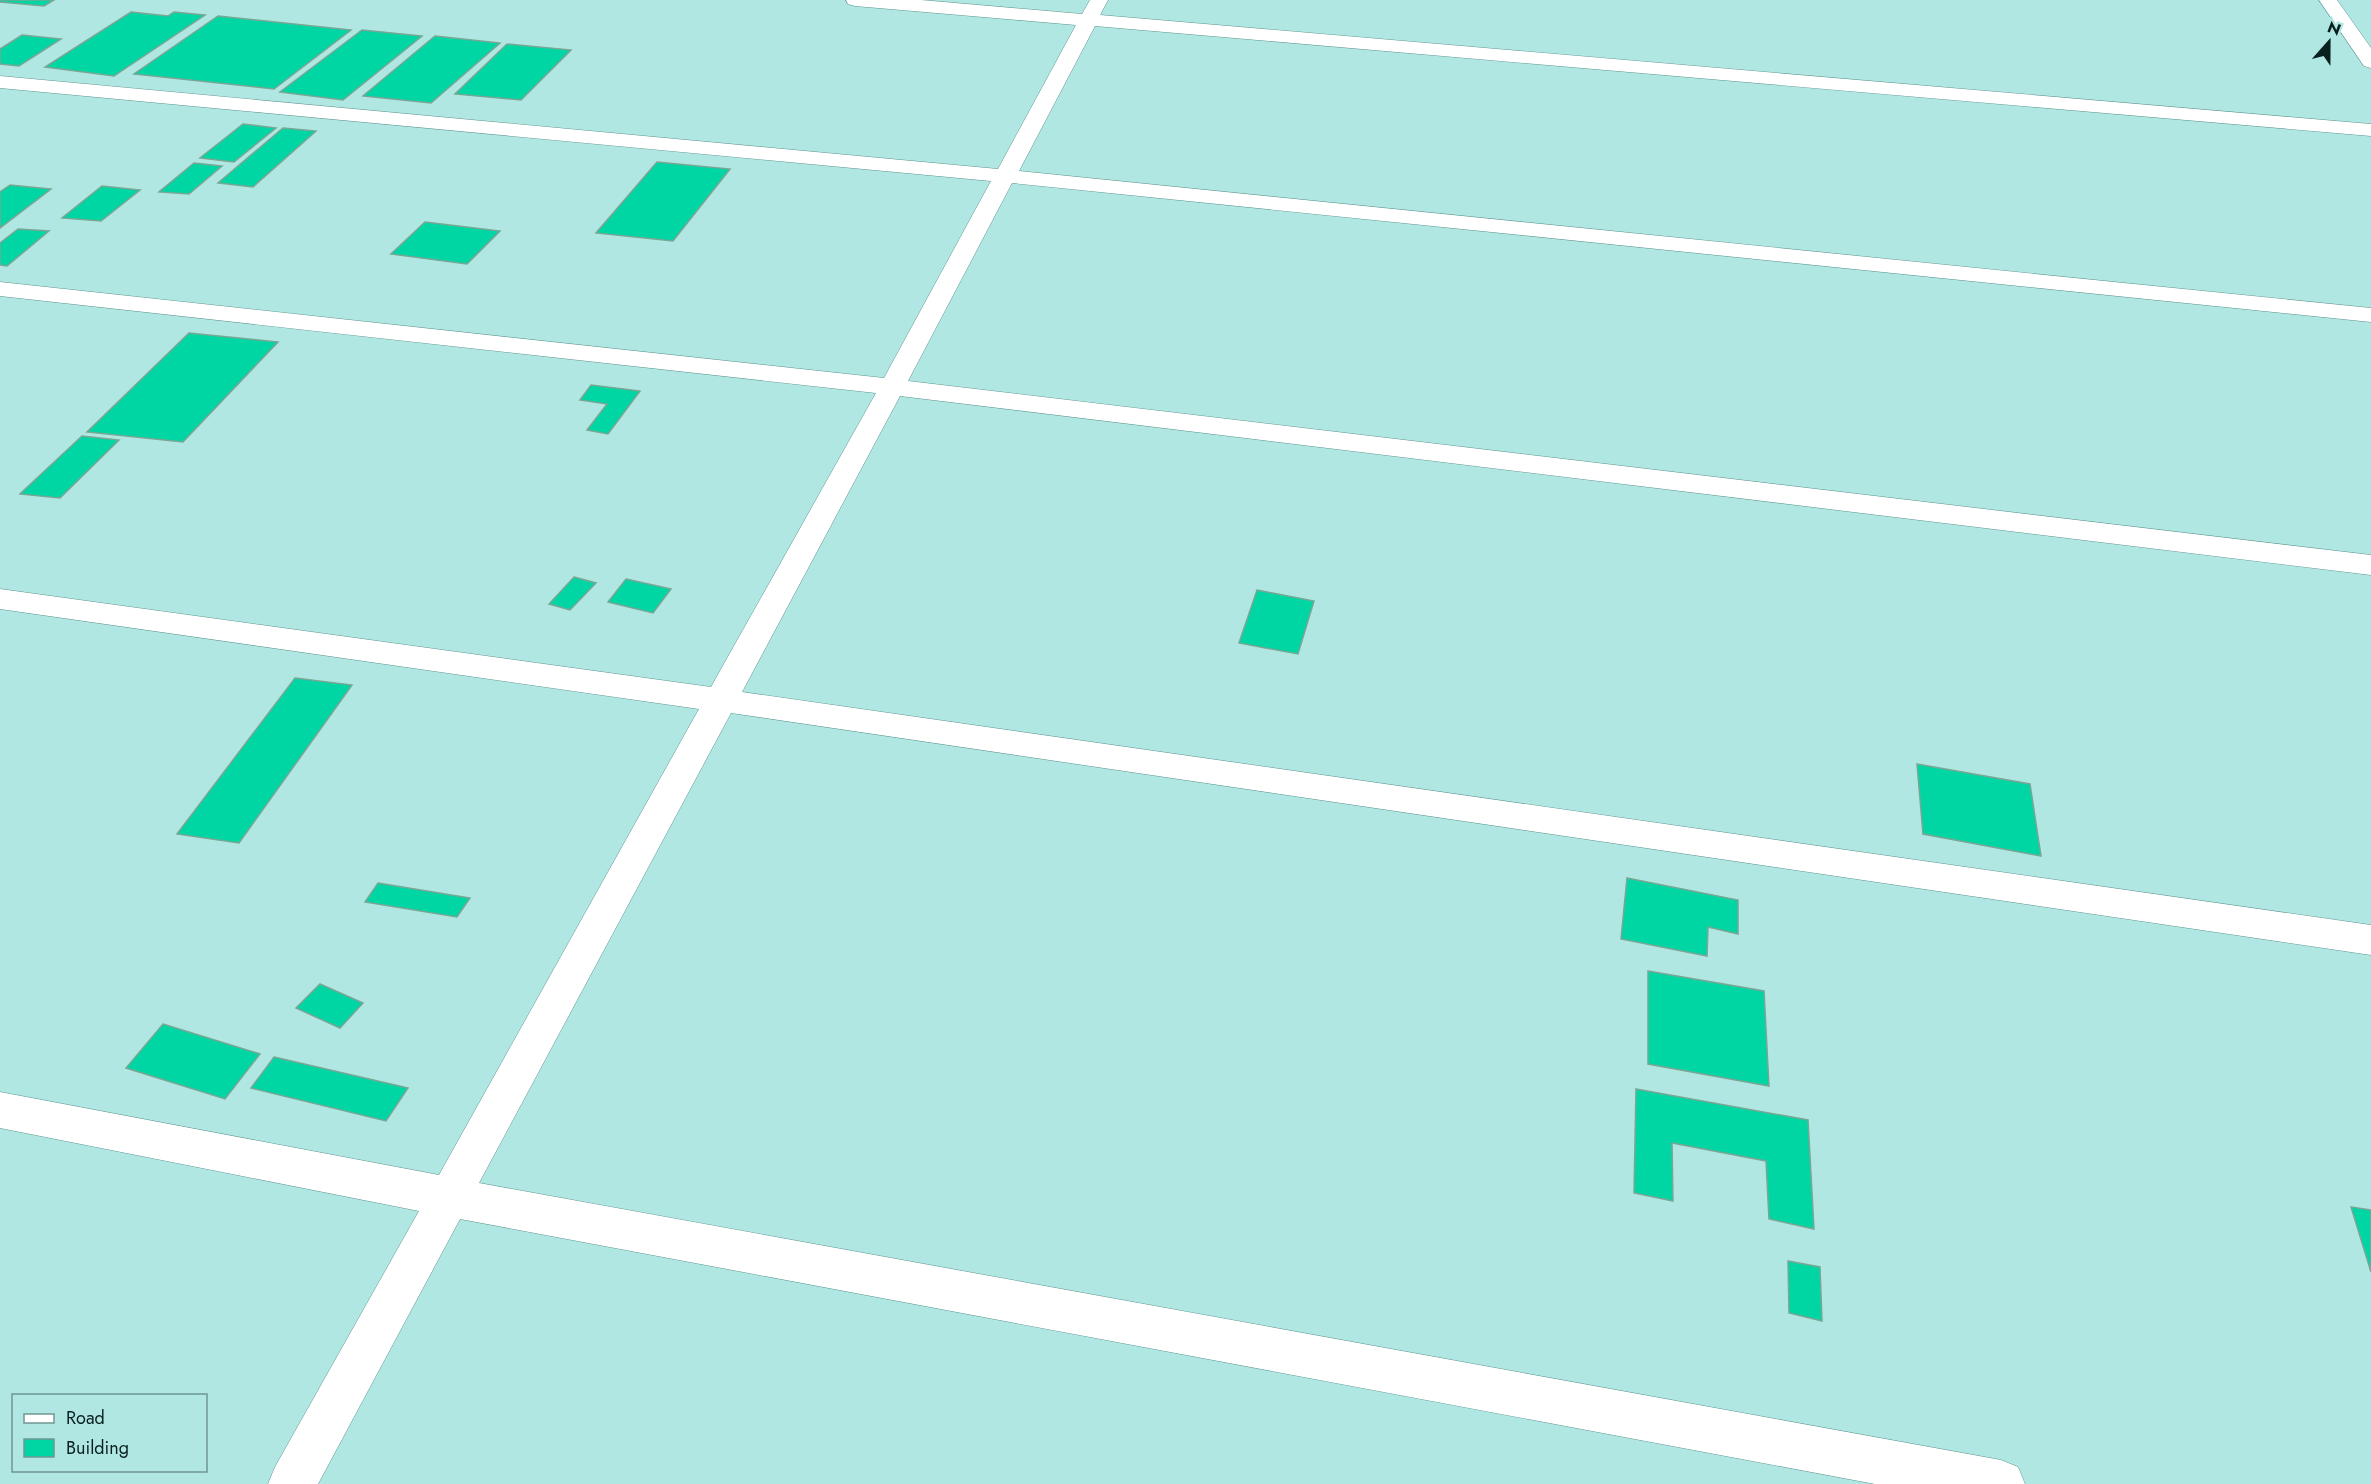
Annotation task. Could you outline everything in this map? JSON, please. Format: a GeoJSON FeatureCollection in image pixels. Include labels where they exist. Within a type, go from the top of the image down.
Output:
{"type":"FeatureCollection","features":[{"type":"Feature","properties":{"kind":"street"},"geometry":{"type":"LineString","coordinates":[[855,0],[1093,10],[2371,130]]}},
{"type":"Feature","properties":{"kind":"street"},"geometry":{"type":"LineString","coordinates":[[2328,0],[2371,62]]}},
{"type":"Feature","properties":{"kind":"street"},"geometry":{"type":"LineString","coordinates":[[292,1484],[892,387],[1093,10]]}},
{"type":"Feature","properties":{"kind":"street"},"geometry":{"type":"LineString","coordinates":[[0,82],[1005,176],[2371,315]]}},
{"type":"Feature","properties":{"kind":"street"},"geometry":{"type":"LineString","coordinates":[[0,289],[892,387],[2371,565]]}},
{"type":"Feature","properties":{"kind":"street"},"geometry":{"type":"LineString","coordinates":[[0,599],[717,700],[722,698],[752,706],[2371,940]]}},
{"type":"Feature","properties":{"kind":"street"},"geometry":{"type":"LineString","coordinates":[[0,1110],[449,1197],[2001,1484]]}},
{"type":"Feature","properties":{"kind":"building"},"geometry":{"type":"Polygon","coordinates":[[[0,0],[54,0],[44,6],[0,2],[0,0]]]}},
{"type":"Feature","properties":{"kind":"building"},"geometry":{"type":"Polygon","coordinates":[[[131,12],[168,16],[174,12],[205,15],[114,76],[45,67],[131,12]]]}},
{"type":"Feature","properties":{"kind":"building"},"geometry":{"type":"Polygon","coordinates":[[[218,16],[351,30],[274,89],[134,74],[218,16]]]}},
{"type":"Feature","properties":{"kind":"building"},"geometry":{"type":"Polygon","coordinates":[[[362,30],[422,36],[343,100],[280,92],[362,30]]]}},
{"type":"Feature","properties":{"kind":"building"},"geometry":{"type":"Polygon","coordinates":[[[22,35],[61,39],[19,66],[0,64],[0,49],[22,35]]]}},
{"type":"Feature","properties":{"kind":"building"},"geometry":{"type":"Polygon","coordinates":[[[435,36],[500,43],[431,103],[363,96],[435,36]]]}},
{"type":"Feature","properties":{"kind":"building"},"geometry":{"type":"Polygon","coordinates":[[[507,44],[571,50],[521,100],[455,94],[507,44]]]}},
{"type":"Feature","properties":{"kind":"building"},"geometry":{"type":"Polygon","coordinates":[[[243,124],[276,128],[234,162],[200,158],[243,124]]]}},
{"type":"Feature","properties":{"kind":"building"},"geometry":{"type":"Polygon","coordinates":[[[283,128],[316,131],[253,187],[218,183],[283,128]]]}},
{"type":"Feature","properties":{"kind":"building"},"geometry":{"type":"Polygon","coordinates":[[[657,162],[730,169],[673,241],[596,233],[657,162]]]}},
{"type":"Feature","properties":{"kind":"building"},"geometry":{"type":"Polygon","coordinates":[[[194,163],[222,166],[189,194],[159,192],[194,163]]]}},
{"type":"Feature","properties":{"kind":"building"},"geometry":{"type":"Polygon","coordinates":[[[10,185],[51,189],[0,228],[0,192],[10,185]]]}},
{"type":"Feature","properties":{"kind":"building"},"geometry":{"type":"Polygon","coordinates":[[[102,186],[140,190],[101,221],[62,218],[102,186]]]}},
{"type":"Feature","properties":{"kind":"building"},"geometry":{"type":"Polygon","coordinates":[[[425,222],[500,231],[467,264],[391,254],[425,222]]]}},
{"type":"Feature","properties":{"kind":"building"},"geometry":{"type":"Polygon","coordinates":[[[18,229],[49,231],[7,266],[0,265],[0,243],[18,229]]]}},
{"type":"Feature","properties":{"kind":"building"},"geometry":{"type":"Polygon","coordinates":[[[189,333],[278,342],[183,442],[87,432],[189,333]]]}},
{"type":"Feature","properties":{"kind":"building"},"geometry":{"type":"Polygon","coordinates":[[[591,385],[640,391],[608,434],[587,430],[607,404],[580,400],[591,385]]]}},
{"type":"Feature","properties":{"kind":"building"},"geometry":{"type":"Polygon","coordinates":[[[82,436],[119,440],[60,498],[20,494],[82,436]]]}},
{"type":"Feature","properties":{"kind":"building"},"geometry":{"type":"Polygon","coordinates":[[[574,577],[596,583],[570,610],[549,604],[574,577]]]}},
{"type":"Feature","properties":{"kind":"building"},"geometry":{"type":"Polygon","coordinates":[[[626,579],[671,589],[653,613],[608,602],[626,579]]]}},
{"type":"Feature","properties":{"kind":"building"},"geometry":{"type":"Polygon","coordinates":[[[1257,590],[1314,601],[1298,654],[1239,643],[1257,590]]]}},
{"type":"Feature","properties":{"kind":"building"},"geometry":{"type":"Polygon","coordinates":[[[295,678],[352,685],[239,843],[177,834],[295,678]]]}},
{"type":"Feature","properties":{"kind":"building"},"geometry":{"type":"Polygon","coordinates":[[[1917,764],[2030,784],[2041,856],[1923,834],[1917,764]]]}},
{"type":"Feature","properties":{"kind":"building"},"geometry":{"type":"Polygon","coordinates":[[[1627,878],[1738,900],[1738,934],[1708,927],[1707,956],[1621,939],[1627,878]]]}},
{"type":"Feature","properties":{"kind":"building"},"geometry":{"type":"Polygon","coordinates":[[[378,883],[470,898],[457,917],[365,902],[378,883]]]}},
{"type":"Feature","properties":{"kind":"building"},"geometry":{"type":"Polygon","coordinates":[[[1648,971],[1764,991],[1769,1086],[1648,1064],[1648,971]]]}},
{"type":"Feature","properties":{"kind":"building"},"geometry":{"type":"Polygon","coordinates":[[[320,984],[363,1003],[340,1028],[296,1008],[320,984]]]}},
{"type":"Feature","properties":{"kind":"building"},"geometry":{"type":"Polygon","coordinates":[[[163,1024],[260,1054],[225,1099],[126,1068],[163,1024]]]}},
{"type":"Feature","properties":{"kind":"building"},"geometry":{"type":"Polygon","coordinates":[[[274,1057],[408,1088],[386,1121],[251,1088],[274,1057]]]}},
{"type":"Feature","properties":{"kind":"building"},"geometry":{"type":"Polygon","coordinates":[[[1636,1089],[1808,1120],[1814,1229],[1769,1219],[1766,1161],[1672,1143],[1673,1201],[1634,1193],[1636,1089]]]}},
{"type":"Feature","properties":{"kind":"building"},"geometry":{"type":"Polygon","coordinates":[[[2351,1207],[2371,1210],[2371,1272],[2351,1207]]]}},
{"type":"Feature","properties":{"kind":"building"},"geometry":{"type":"Polygon","coordinates":[[[1788,1261],[1820,1267],[1822,1321],[1789,1313],[1788,1261]]]}}]}
